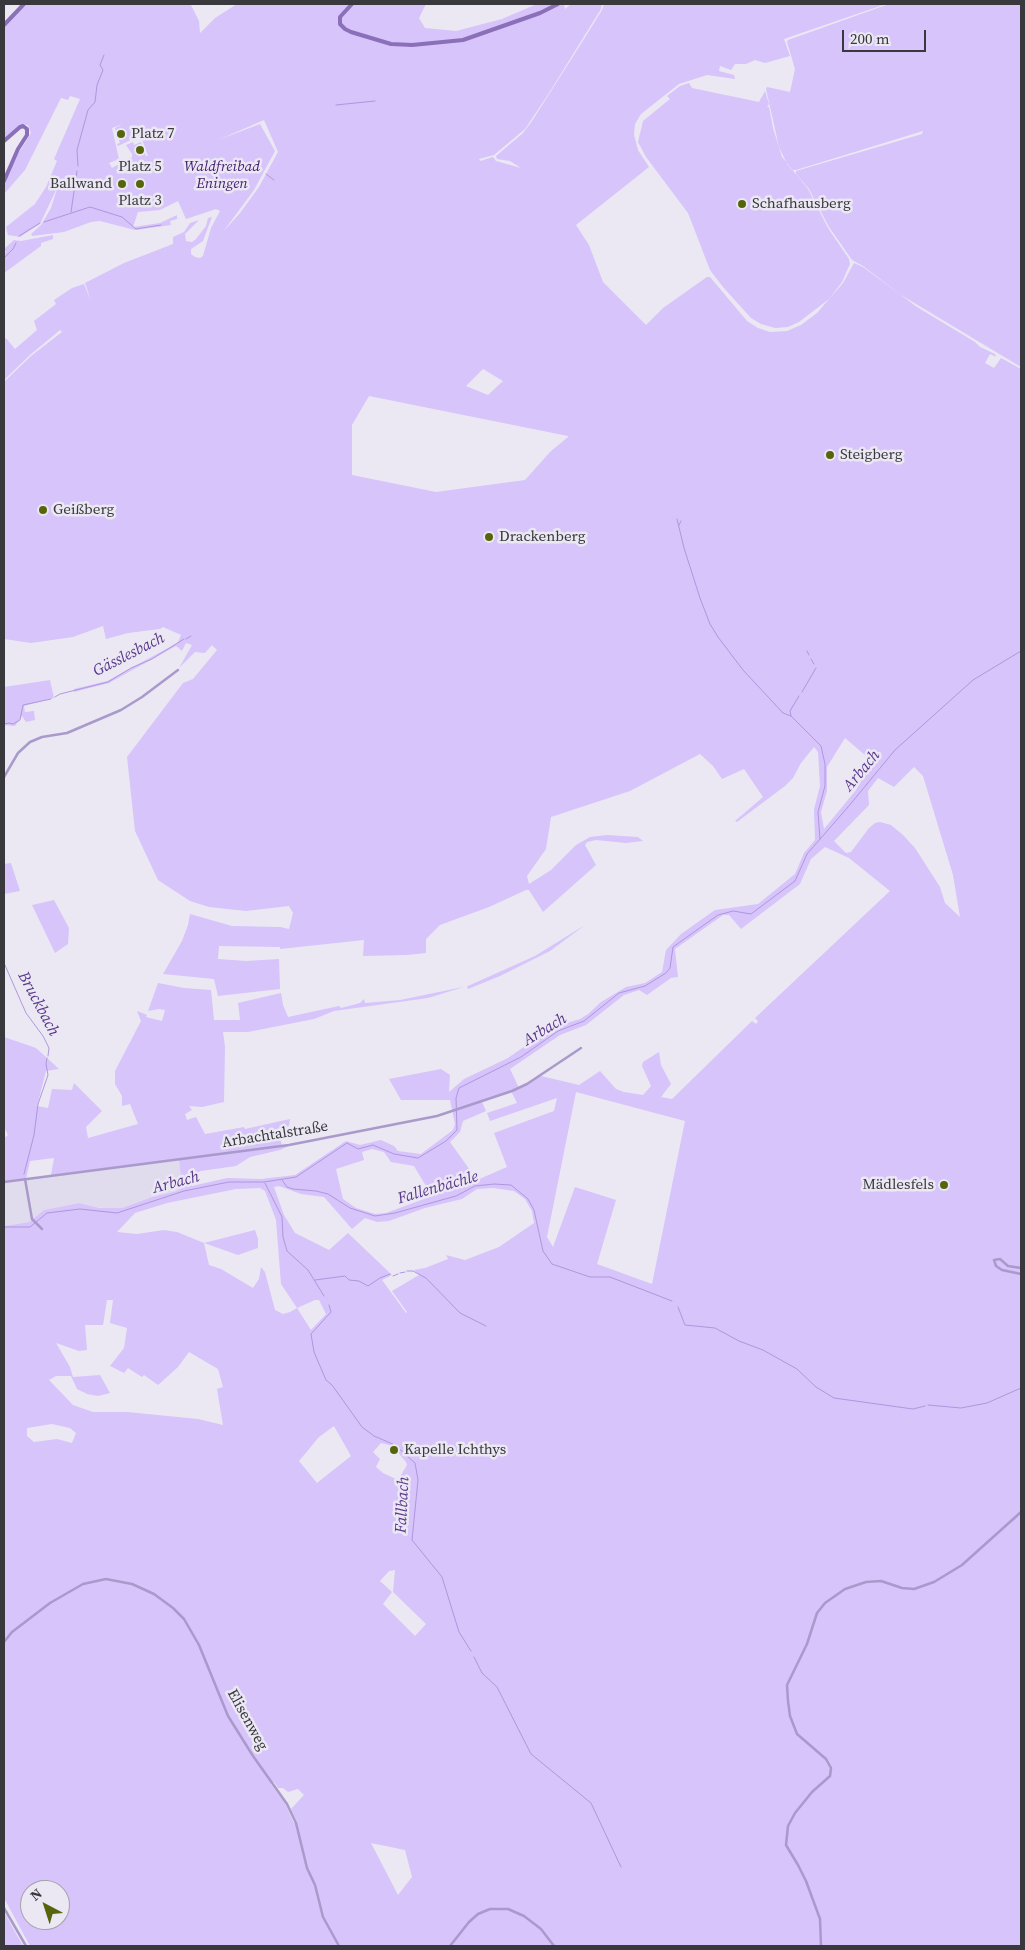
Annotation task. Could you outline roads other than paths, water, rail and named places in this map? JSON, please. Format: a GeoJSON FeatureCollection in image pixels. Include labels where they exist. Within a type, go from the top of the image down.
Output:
{"type":"FeatureCollection","features":[{"type":"Feature","properties":{"kind":"main road"},"geometry":{"type":"LineString","coordinates":[[4,25],[24,4]]}},
{"type":"Feature","properties":{"kind":"main road"},"geometry":{"type":"LineString","coordinates":[[352,4],[340,17],[340,24],[345,29],[391,44],[412,45],[463,40],[534,16],[558,4]]}},
{"type":"Feature","properties":{"kind":"main road"},"geometry":{"type":"LineString","coordinates":[[4,141],[20,127],[23,126],[27,129],[27,135],[18,149],[4,182]]}},
{"type":"Feature","properties":{"kind":"street"},"geometry":{"type":"LineString","coordinates":[[4,776],[18,753],[30,742],[42,737],[67,733],[121,710],[178,670]]}},
{"type":"Feature","properties":{"kind":"street","name":"Arbachtalstraße"},"geometry":{"type":"LineString","coordinates":[[4,1182],[289,1145],[331,1138],[461,1109],[512,1091],[541,1076],[581,1048]]}},
{"type":"Feature","properties":{"kind":"street"},"geometry":{"type":"LineString","coordinates":[[25,1179],[32,1219],[42,1229]]}},
{"type":"Feature","properties":{"kind":"street"},"geometry":{"type":"LineString","coordinates":[[1021,1268],[1008,1266],[1000,1259],[994,1260],[996,1266],[1002,1270],[1021,1274]]}},
{"type":"Feature","properties":{"kind":"street"},"geometry":{"type":"LineString","coordinates":[[821,1946],[820,1921],[806,1881],[786,1846],[788,1826],[795,1814],[812,1792],[830,1776],[831,1768],[826,1759],[798,1734],[790,1716],[788,1701],[787,1684],[807,1644],[817,1613],[826,1603],[845,1589],[866,1582],[881,1581],[902,1588],[914,1589],[934,1582],[962,1565],[1021,1512]]}},
{"type":"Feature","properties":{"kind":"street","name":"Elisenweg"},"geometry":{"type":"LineString","coordinates":[[4,1642],[12,1632],[50,1602],[83,1584],[106,1579],[132,1584],[159,1597],[173,1608],[184,1619],[203,1654],[228,1716],[253,1756],[287,1804],[296,1823],[307,1868],[323,1917],[339,1946]]}},
{"type":"Feature","properties":{"kind":"street"},"geometry":{"type":"LineString","coordinates":[[4,1908],[26,1946]]}},
{"type":"Feature","properties":{"kind":"street"},"geometry":{"type":"LineString","coordinates":[[450,1946],[469,1922],[478,1914],[490,1909],[508,1909],[524,1916],[541,1929],[554,1946]]}},
{"type":"Feature","properties":{"kind":"waterway"},"geometry":{"type":"LineString","coordinates":[[78,166],[77,150],[88,110],[95,102],[97,85],[103,70],[100,65],[104,55]]}},
{"type":"Feature","properties":{"kind":"waterway"},"geometry":{"type":"LineString","coordinates":[[336,105],[375,101]]}},
{"type":"Feature","properties":{"kind":"waterway"},"geometry":{"type":"LineString","coordinates":[[71,212],[77,171]]}},
{"type":"Feature","properties":{"kind":"waterway"},"geometry":{"type":"LineString","coordinates":[[266,174],[274,180]]}},
{"type":"Feature","properties":{"kind":"waterway"},"geometry":{"type":"LineString","coordinates":[[44,222],[90,207],[122,217],[136,229],[161,225]]}},
{"type":"Feature","properties":{"kind":"waterway"},"geometry":{"type":"LineString","coordinates":[[19,236],[40,223]]}},
{"type":"Feature","properties":{"kind":"waterway"},"geometry":{"type":"LineString","coordinates":[[4,258],[16,243]]}},
{"type":"Feature","properties":{"kind":"waterway"},"geometry":{"type":"LineString","coordinates":[[677,519],[700,598],[710,624],[718,637],[743,670],[783,713],[791,716],[821,746],[825,764],[825,786],[818,812],[820,839]]}},
{"type":"Feature","properties":{"kind":"waterway"},"geometry":{"type":"LineString","coordinates":[[679,525],[681,521]]}},
{"type":"Feature","properties":{"kind":"waterway"},"geometry":{"type":"LineString","coordinates":[[186,639],[191,636]]}},
{"type":"Feature","properties":{"kind":"waterway","name":"Gässlesbach"},"geometry":{"type":"LineString","coordinates":[[55,697],[60,694],[108,682],[131,668],[152,659],[184,639]]}},
{"type":"Feature","properties":{"kind":"waterway"},"geometry":{"type":"LineString","coordinates":[[807,651],[809,655]]}},
{"type":"Feature","properties":{"kind":"waterway","name":"Arbach"},"geometry":{"type":"LineString","coordinates":[[4,1227],[30,1227],[47,1213],[80,1209],[117,1213],[184,1191],[229,1182],[264,1182],[296,1177],[347,1143],[358,1149],[373,1145],[394,1154],[418,1158],[446,1141],[457,1130],[456,1098],[459,1088],[521,1057],[558,1031],[584,1021],[619,993],[645,986],[666,973],[670,968],[673,947],[718,915],[733,911],[751,914],[795,881],[807,854],[895,750],[973,680],[1021,651]]}},
{"type":"Feature","properties":{"kind":"waterway"},"geometry":{"type":"LineString","coordinates":[[811,659],[814,664]]}},
{"type":"Feature","properties":{"kind":"waterway"},"geometry":{"type":"LineString","coordinates":[[802,692],[816,668]]}},
{"type":"Feature","properties":{"kind":"waterway"},"geometry":{"type":"LineString","coordinates":[[791,716],[790,711],[799,696]]}},
{"type":"Feature","properties":{"kind":"waterway","name":"Gässlesbach"},"geometry":{"type":"LineString","coordinates":[[4,724],[13,724],[20,720],[23,705],[51,699]]}},
{"type":"Feature","properties":{"kind":"waterway","name":"Bruckbach"},"geometry":{"type":"LineString","coordinates":[[4,963],[26,1013],[43,1036],[49,1048],[48,1056]]}},
{"type":"Feature","properties":{"kind":"waterway","name":"Bruckbach"},"geometry":{"type":"LineString","coordinates":[[24,1174],[34,1135],[38,1104],[48,1075],[47,1058]]}},
{"type":"Feature","properties":{"kind":"waterway","name":"Fallenbächle"},"geometry":{"type":"LineString","coordinates":[[282,1180],[287,1187],[328,1194],[350,1208],[375,1216],[395,1213],[456,1196],[475,1186],[511,1185],[528,1199],[534,1210],[543,1251],[552,1264],[590,1277],[610,1277],[672,1301]]}},
{"type":"Feature","properties":{"kind":"waterway","name":"Fallbach"},"geometry":{"type":"LineString","coordinates":[[265,1183],[282,1217],[283,1237],[287,1251],[308,1270],[324,1296]]}},
{"type":"Feature","properties":{"kind":"waterway"},"geometry":{"type":"LineString","coordinates":[[407,1271],[413,1271],[426,1278],[460,1313],[486,1326]]}},
{"type":"Feature","properties":{"kind":"waterway"},"geometry":{"type":"LineString","coordinates":[[400,1273],[405,1272]]}},
{"type":"Feature","properties":{"kind":"waterway"},"geometry":{"type":"LineString","coordinates":[[315,1280],[345,1276],[349,1280],[359,1281],[368,1286],[390,1274]]}},
{"type":"Feature","properties":{"kind":"waterway"},"geometry":{"type":"LineString","coordinates":[[393,1276],[398,1274]]}},
{"type":"Feature","properties":{"kind":"waterway","name":"Fallbach"},"geometry":{"type":"LineString","coordinates":[[329,1305],[331,1312],[311,1334],[314,1352],[326,1380],[332,1385],[362,1427],[374,1436],[395,1445],[415,1463],[418,1480],[412,1540],[442,1577],[459,1632],[471,1651]]}},
{"type":"Feature","properties":{"kind":"waterway","name":"Fallenbächle"},"geometry":{"type":"LineString","coordinates":[[678,1307],[685,1325],[715,1328],[739,1341],[763,1350],[797,1369],[816,1387],[834,1398],[913,1409],[925,1406]]}},
{"type":"Feature","properties":{"kind":"waterway","name":"Fallenbächle"},"geometry":{"type":"LineString","coordinates":[[928,1405],[961,1408],[987,1403],[1021,1388]]}},
{"type":"Feature","properties":{"kind":"waterway","name":"Fallbach"},"geometry":{"type":"LineString","coordinates":[[474,1657],[482,1673],[497,1687],[531,1754],[591,1803],[621,1867]]}},
{"type":"Feature","properties":{"kind":"place","name":"Platz 7"},"geometry":{"type":"Point","coordinates":[121,134]}},
{"type":"Feature","properties":{"kind":"place","name":"Platz 5"},"geometry":{"type":"Point","coordinates":[140,150]}},
{"type":"Feature","properties":{"kind":"place","name":"Ballwand"},"geometry":{"type":"Point","coordinates":[122,184]}},
{"type":"Feature","properties":{"kind":"place","name":"Platz 3"},"geometry":{"type":"Point","coordinates":[140,184]}},
{"type":"Feature","properties":{"kind":"place","name":"Schafhausberg"},"geometry":{"type":"Point","coordinates":[742,204]}},
{"type":"Feature","properties":{"kind":"place","name":"Steigberg"},"geometry":{"type":"Point","coordinates":[830,455]}},
{"type":"Feature","properties":{"kind":"place","name":"Geißberg"},"geometry":{"type":"Point","coordinates":[43,510]}},
{"type":"Feature","properties":{"kind":"place","name":"Drackenberg"},"geometry":{"type":"Point","coordinates":[489,537]}},
{"type":"Feature","properties":{"kind":"place","name":"Mädlesfels"},"geometry":{"type":"Point","coordinates":[944,1185]}},
{"type":"Feature","properties":{"kind":"place","name":"Kapelle Ichthys"},"geometry":{"type":"Point","coordinates":[394,1450]}},
{"type":"Feature","properties":{"kind":"park label","name":"Waldfreibad Eningen"},"geometry":{"type":"Point","coordinates":[222,176]}}]}
